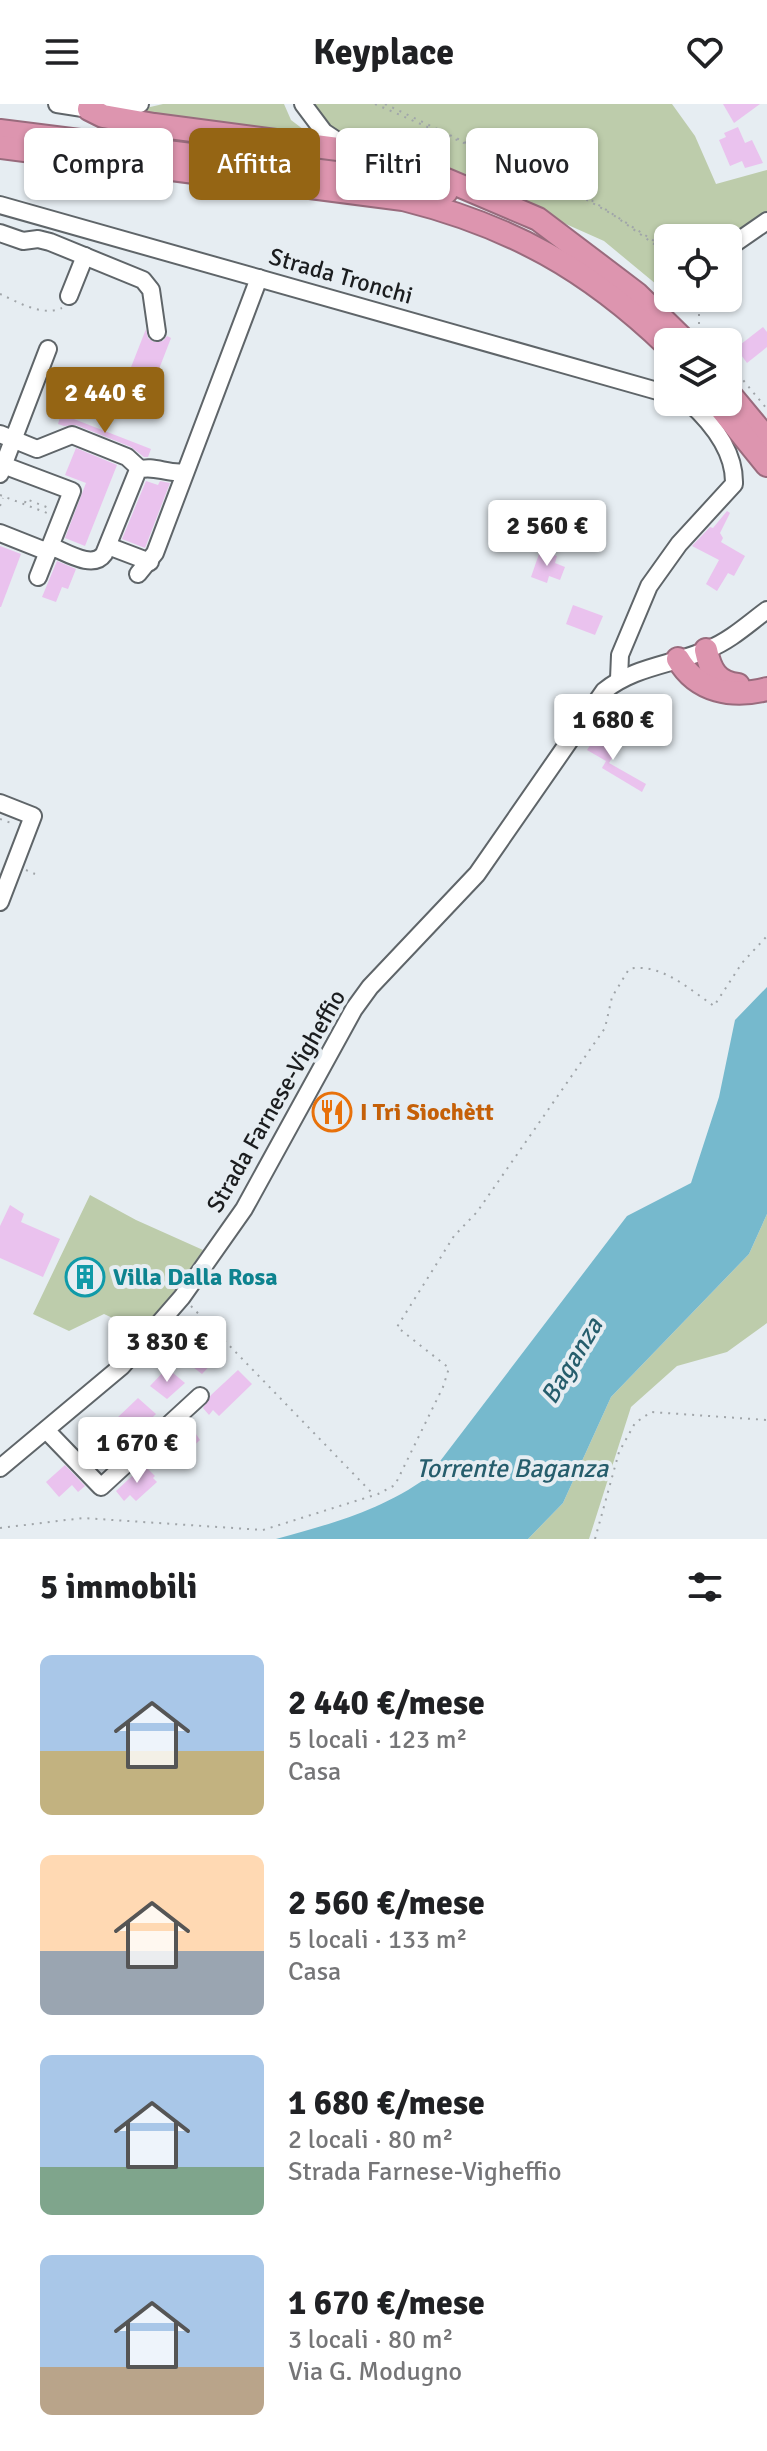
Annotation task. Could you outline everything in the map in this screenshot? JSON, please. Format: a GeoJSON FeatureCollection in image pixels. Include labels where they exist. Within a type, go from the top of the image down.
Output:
{"type":"FeatureCollection","features":[{"type":"Feature","properties":{"kind":"highway"},"geometry":{"type":"LineString","coordinates":[[89,109],[106,116],[154,125],[336,149]]}},
{"type":"Feature","properties":{"kind":"highway"},"geometry":{"type":"LineString","coordinates":[[0,131],[376,178],[424,187],[503,212],[579,251]]}},
{"type":"Feature","properties":{"kind":"highway"},"geometry":{"type":"LineString","coordinates":[[0,147],[403,199],[447,210],[491,226],[593,281],[654,333]]}},
{"type":"Feature","properties":{"kind":"highway"},"geometry":{"type":"LineString","coordinates":[[450,182],[538,219],[637,294],[672,328]]}},
{"type":"Feature","properties":{"kind":"highway"},"geometry":{"type":"LineString","coordinates":[[729,416],[763,452]]}},
{"type":"Feature","properties":{"kind":"highway"},"geometry":{"type":"LineString","coordinates":[[742,416],[763,452],[767,472]]}},
{"type":"Feature","properties":{"kind":"highway"},"geometry":{"type":"LineString","coordinates":[[706,650],[709,665],[718,678],[727,684],[748,687],[767,682]]}},
{"type":"Feature","properties":{"kind":"highway"},"geometry":{"type":"LineString","coordinates":[[678,659],[686,673],[706,687],[750,693],[767,689]]}},
{"type":"Feature","properties":{"kind":"street"},"geometry":{"type":"LineString","coordinates":[[57,104],[89,109],[140,104]]}},
{"type":"Feature","properties":{"kind":"street"},"geometry":{"type":"LineString","coordinates":[[303,104],[324,132],[336,140]]}},
{"type":"Feature","properties":{"kind":"street","name":"Strada Tronchi"},"geometry":{"type":"LineString","coordinates":[[0,205],[654,390]]}},
{"type":"Feature","properties":{"kind":"street"},"geometry":{"type":"LineString","coordinates":[[742,238],[767,221]]}},
{"type":"Feature","properties":{"kind":"street"},"geometry":{"type":"LineString","coordinates":[[0,233],[23,241],[44,240],[148,283],[157,332]]}},
{"type":"Feature","properties":{"kind":"street"},"geometry":{"type":"LineString","coordinates":[[69,296],[85,256]]}},
{"type":"Feature","properties":{"kind":"street"},"geometry":{"type":"LineString","coordinates":[[108,546],[144,568],[162,537],[259,278]]}},
{"type":"Feature","properties":{"kind":"street"},"geometry":{"type":"LineString","coordinates":[[38,577],[72,491],[2,469],[7,437],[48,349]]}},
{"type":"Feature","properties":{"kind":"street"},"geometry":{"type":"LineString","coordinates":[[619,679],[620,655],[649,586],[679,544],[734,484],[731,458],[705,416]]}},
{"type":"Feature","properties":{"kind":"street"},"geometry":{"type":"LineString","coordinates":[[7,437],[37,449],[72,435],[127,457],[140,469]]}},
{"type":"Feature","properties":{"kind":"street"},"geometry":{"type":"LineString","coordinates":[[0,533],[94,562],[103,556],[108,546],[134,477],[140,469],[173,474],[185,472]]}},
{"type":"Feature","properties":{"kind":"street","name":"Strada Farnese-Vigheffio"},"geometry":{"type":"LineString","coordinates":[[0,1468],[122,1366],[182,1297],[244,1209],[354,1009],[370,987],[477,874],[604,691],[619,679],[726,641],[767,610]]}},
{"type":"Feature","properties":{"kind":"street"},"geometry":{"type":"LineString","coordinates":[[0,803],[33,816],[0,902]]}},
{"type":"Feature","properties":{"kind":"street"},"geometry":{"type":"LineString","coordinates":[[46,1430],[101,1487],[200,1396]]}},
{"type":"Feature","properties":{"kind":"path"},"geometry":{"type":"LineString","coordinates":[[375,104],[466,144]]}},
{"type":"Feature","properties":{"kind":"path"},"geometry":{"type":"LineString","coordinates":[[385,104],[466,141]]}},
{"type":"Feature","properties":{"kind":"path"},"geometry":{"type":"LineString","coordinates":[[590,200],[654,244]]}},
{"type":"Feature","properties":{"kind":"path"},"geometry":{"type":"LineString","coordinates":[[595,200],[654,240]]}},
{"type":"Feature","properties":{"kind":"path"},"geometry":{"type":"LineString","coordinates":[[0,294],[27,306],[49,311],[61,309],[69,296]]}},
{"type":"Feature","properties":{"kind":"path"},"geometry":{"type":"LineString","coordinates":[[742,379],[767,409]]}},
{"type":"Feature","properties":{"kind":"path"},"geometry":{"type":"LineString","coordinates":[[0,506],[2,496],[62,516]]}},
{"type":"Feature","properties":{"kind":"path"},"geometry":{"type":"LineString","coordinates":[[0,1528],[83,1518],[263,1530],[374,1495],[395,1485],[443,1387],[449,1368],[397,1327],[454,1236],[477,1212],[605,1028],[612,997],[629,969],[642,966],[674,978],[714,1006],[742,963],[767,936]]}},
{"type":"Feature","properties":{"kind":"path"},"geometry":{"type":"LineString","coordinates":[[182,1297],[374,1495]]}},
{"type":"Feature","properties":{"kind":"path"},"geometry":{"type":"LineString","coordinates":[[595,1539],[619,1452],[635,1423],[651,1412],[767,1420]]}},
{"type":"Feature","properties":{"kind":"green space"},"geometry":{"type":"Polygon","coordinates":[[[163,104],[284,104],[291,120],[302,128],[251,128],[129,112],[163,104]]]}},
{"type":"Feature","properties":{"kind":"green space"},"geometry":{"type":"Polygon","coordinates":[[[313,104],[672,104],[695,136],[716,184],[767,170],[767,211],[742,229],[742,224],[654,224],[654,282],[604,241],[512,200],[598,200],[598,128],[466,128],[466,176],[450,168],[450,128],[336,128],[336,133],[325,125],[313,104]]]}},
{"type":"Feature","properties":{"kind":"green space"},"geometry":{"type":"Polygon","coordinates":[[[90,1195],[203,1250],[145,1333],[104,1314],[69,1331],[33,1314],[90,1195]]]}},
{"type":"Feature","properties":{"kind":"green space"},"geometry":{"type":"Polygon","coordinates":[[[767,1214],[767,1323],[727,1352],[677,1366],[631,1407],[589,1539],[528,1539],[563,1503],[611,1397],[749,1254],[767,1214]]]}},
{"type":"Feature","properties":{"kind":"water","name":"Torrente Baganza"},"geometry":{"type":"Polygon","coordinates":[[[767,987],[767,1214],[749,1254],[611,1397],[563,1503],[528,1539],[276,1539],[373,1508],[428,1477],[627,1216],[691,1183],[719,1097],[735,1020],[767,987]]]}},
{"type":"Feature","properties":{"kind":"building"},"geometry":{"type":"Polygon","coordinates":[[[723,104],[760,104],[734,123],[723,104]]]}},
{"type":"Feature","properties":{"kind":"building"},"geometry":{"type":"Polygon","coordinates":[[[738,127],[745,143],[752,140],[763,163],[745,168],[742,161],[730,166],[719,140],[726,137],[724,133],[738,127]]]}},
{"type":"Feature","properties":{"kind":"building"},"geometry":{"type":"Polygon","coordinates":[[[763,327],[767,332],[767,347],[747,363],[742,356],[742,343],[763,327]]]}},
{"type":"Feature","properties":{"kind":"building"},"geometry":{"type":"Polygon","coordinates":[[[146,329],[148,338],[154,342],[163,341],[167,336],[171,338],[149,395],[124,385],[146,329]]]}},
{"type":"Feature","properties":{"kind":"building"},"geometry":{"type":"Polygon","coordinates":[[[61,414],[151,449],[148,457],[76,425],[58,424],[61,414]]]}},
{"type":"Feature","properties":{"kind":"building"},"geometry":{"type":"Polygon","coordinates":[[[76,448],[117,465],[85,546],[65,538],[86,483],[65,475],[76,448]]]}},
{"type":"Feature","properties":{"kind":"building"},"geometry":{"type":"Polygon","coordinates":[[[146,481],[158,485],[160,481],[170,483],[145,548],[122,539],[146,481]]]}},
{"type":"Feature","properties":{"kind":"building"},"geometry":{"type":"Polygon","coordinates":[[[727,511],[730,513],[720,533],[723,538],[721,542],[745,556],[734,576],[728,573],[717,591],[706,584],[719,560],[692,546],[727,511]]]}},
{"type":"Feature","properties":{"kind":"building"},"geometry":{"type":"Polygon","coordinates":[[[0,546],[21,554],[1,607],[0,607],[0,546]]]}},
{"type":"Feature","properties":{"kind":"building"},"geometry":{"type":"Polygon","coordinates":[[[540,551],[557,556],[555,563],[565,567],[560,580],[549,576],[547,583],[531,577],[540,551]]]}},
{"type":"Feature","properties":{"kind":"building"},"geometry":{"type":"Polygon","coordinates":[[[57,561],[76,569],[68,589],[62,587],[56,602],[42,597],[57,561]]]}},
{"type":"Feature","properties":{"kind":"building"},"geometry":{"type":"Polygon","coordinates":[[[573,605],[603,616],[595,635],[566,624],[573,605]]]}},
{"type":"Feature","properties":{"kind":"building"},"geometry":{"type":"Polygon","coordinates":[[[597,735],[618,748],[609,763],[646,784],[642,792],[602,768],[606,761],[587,750],[597,735]]]}},
{"type":"Feature","properties":{"kind":"building"},"geometry":{"type":"Polygon","coordinates":[[[10,1205],[24,1214],[21,1222],[60,1239],[43,1277],[0,1258],[0,1226],[10,1205]]]}},
{"type":"Feature","properties":{"kind":"building","name":"Villa Dalla Rosa"},"geometry":{"type":"Polygon","coordinates":[[[80,1263],[102,1274],[100,1279],[104,1281],[99,1292],[94,1290],[92,1293],[70,1282],[72,1279],[67,1275],[72,1264],[78,1267],[80,1263]]]}},
{"type":"Feature","properties":{"kind":"building"},"geometry":{"type":"Polygon","coordinates":[[[201,1338],[221,1354],[202,1374],[180,1357],[201,1338]]]}},
{"type":"Feature","properties":{"kind":"building"},"geometry":{"type":"Polygon","coordinates":[[[167,1368],[185,1383],[167,1399],[150,1386],[167,1368]]]}},
{"type":"Feature","properties":{"kind":"building"},"geometry":{"type":"Polygon","coordinates":[[[238,1370],[252,1384],[219,1416],[213,1410],[209,1415],[203,1408],[211,1395],[238,1370]]]}},
{"type":"Feature","properties":{"kind":"building"},"geometry":{"type":"Polygon","coordinates":[[[138,1398],[156,1414],[132,1437],[115,1420],[138,1398]]]}},
{"type":"Feature","properties":{"kind":"building"},"geometry":{"type":"Polygon","coordinates":[[[188,1422],[200,1440],[184,1455],[173,1444],[178,1439],[174,1435],[188,1422]]]}},
{"type":"Feature","properties":{"kind":"building"},"geometry":{"type":"Polygon","coordinates":[[[104,1432],[119,1449],[102,1468],[85,1450],[104,1432]]]}},
{"type":"Feature","properties":{"kind":"building"},"geometry":{"type":"Polygon","coordinates":[[[65,1465],[85,1486],[78,1492],[72,1485],[59,1497],[46,1482],[65,1465]]]}},
{"type":"Feature","properties":{"kind":"building"},"geometry":{"type":"Polygon","coordinates":[[[144,1465],[157,1482],[136,1501],[130,1495],[124,1501],[116,1491],[144,1465]]]}},
{"type":"Feature","properties":{"kind":"place","name":"I Tri Siochètt"},"geometry":{"type":"Point","coordinates":[332,1112]}},
{"type":"Feature","properties":{"kind":"place","name":"Villa Dalla Rosa"},"geometry":{"type":"Point","coordinates":[85,1277]}},
{"type":"Feature","properties":{"kind":"water label","name":"Baganza"},"geometry":{"type":"Point","coordinates":[572,1361]}}]}
